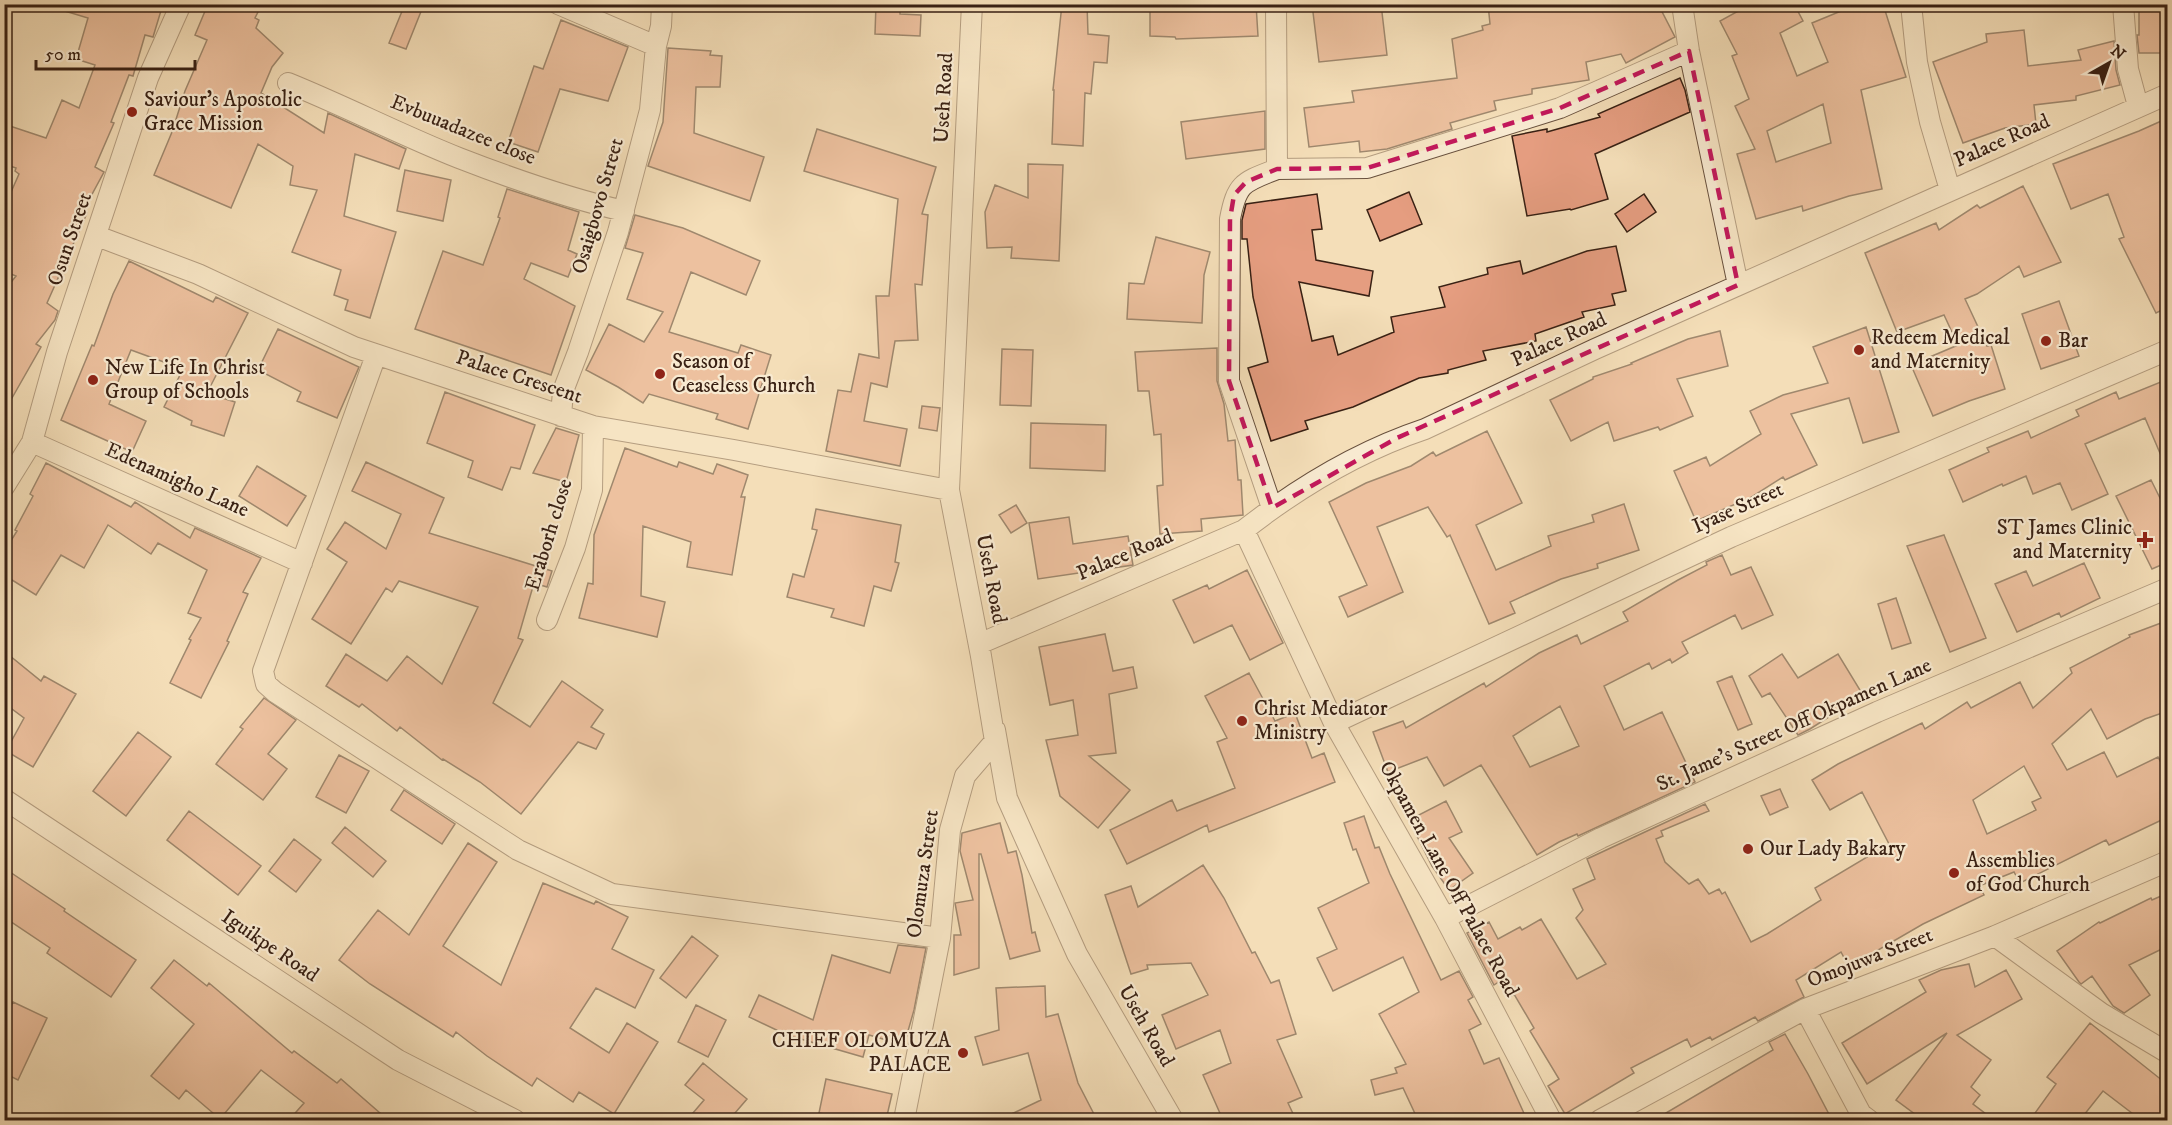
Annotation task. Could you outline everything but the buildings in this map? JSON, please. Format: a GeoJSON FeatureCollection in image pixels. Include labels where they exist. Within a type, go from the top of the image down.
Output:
{"type":"FeatureCollection","features":[{"type":"Feature","properties":{"kind":"street","name":"Osun Street"},"geometry":{"type":"LineString","coordinates":[[4,487],[32,442],[57,352],[148,78],[181,4]]}},
{"type":"Feature","properties":{"kind":"street"},"geometry":{"type":"LineString","coordinates":[[558,4],[656,46]]}},
{"type":"Feature","properties":{"kind":"street","name":"Osaigbovo Street"},"geometry":{"type":"LineString","coordinates":[[561,416],[563,391],[579,352],[624,211],[650,110],[656,46],[662,26],[662,4]]}},
{"type":"Feature","properties":{"kind":"street","name":"Useh Road"},"geometry":{"type":"LineString","coordinates":[[972,4],[949,490],[1007,798],[1077,954],[1173,1120]]}},
{"type":"Feature","properties":{"kind":"street"},"geometry":{"type":"LineString","coordinates":[[1276,4],[1277,169]]}},
{"type":"Feature","properties":{"kind":"street"},"geometry":{"type":"LineString","coordinates":[[1682,4],[1689,51],[1738,285]]}},
{"type":"Feature","properties":{"kind":"street"},"geometry":{"type":"LineString","coordinates":[[1911,4],[1920,72],[1930,122],[1950,190]]}},
{"type":"Feature","properties":{"kind":"street"},"geometry":{"type":"LineString","coordinates":[[2123,4],[2128,69],[2138,106]]}},
{"type":"Feature","properties":{"kind":"street"},"geometry":{"type":"LineString","coordinates":[[1272,508],[1229,381],[1230,219],[1234,195],[1246,182],[1277,169],[1367,168],[1560,108],[1689,51]]}},
{"type":"Feature","properties":{"kind":"street","name":"Evbuuadazee close"},"geometry":{"type":"LineString","coordinates":[[288,83],[457,158],[538,187],[624,211]]}},
{"type":"Feature","properties":{"kind":"street","name":"Palace Road"},"geometry":{"type":"LineString","coordinates":[[979,644],[1244,530],[1272,508],[1326,473],[1397,438],[1425,429],[1595,349],[2168,94]]}},
{"type":"Feature","properties":{"kind":"street","name":"Palace Crescent"},"geometry":{"type":"LineString","coordinates":[[97,236],[198,274],[354,347],[593,426],[949,490]]}},
{"type":"Feature","properties":{"kind":"street","name":"Iyase Street"},"geometry":{"type":"LineString","coordinates":[[1334,723],[1731,537],[2168,350]]}},
{"type":"Feature","properties":{"kind":"street"},"geometry":{"type":"LineString","coordinates":[[376,355],[263,671],[266,684],[518,850],[612,894],[940,938]]}},
{"type":"Feature","properties":{"kind":"street","name":"Eraborh close"},"geometry":{"type":"LineString","coordinates":[[548,620],[575,548],[592,490],[593,426]]}},
{"type":"Feature","properties":{"kind":"street","name":"Edenamigho Lane"},"geometry":{"type":"LineString","coordinates":[[32,442],[302,563]]}},
{"type":"Feature","properties":{"kind":"street","name":"Okpamen Lane Off Palace Road"},"geometry":{"type":"LineString","coordinates":[[1244,530],[1334,723],[1445,918],[1551,1120]]}},
{"type":"Feature","properties":{"kind":"street","name":"St. Jame's Street Off Okpamen Lane"},"geometry":{"type":"LineString","coordinates":[[1445,918],[1601,838],[1877,712],[2168,588]]}},
{"type":"Feature","properties":{"kind":"street","name":"Olomuza Street"},"geometry":{"type":"LineString","coordinates":[[904,1120],[940,938],[950,830],[965,776],[995,741],[979,644]]}},
{"type":"Feature","properties":{"kind":"street","name":"Iguikpe Road"},"geometry":{"type":"LineString","coordinates":[[4,799],[398,1060],[515,1120]]}},
{"type":"Feature","properties":{"kind":"street","name":"Omojuwa Street"},"geometry":{"type":"LineString","coordinates":[[1600,1120],[1804,1010],[1995,936],[2168,861]]}},
{"type":"Feature","properties":{"kind":"street"},"geometry":{"type":"LineString","coordinates":[[1995,936],[2101,1013],[2168,1053]]}},
{"type":"Feature","properties":{"kind":"street"},"geometry":{"type":"LineString","coordinates":[[1804,1010],[1861,1114],[1869,1120]]}},
{"type":"Feature","properties":{"kind":"highlighted area"},"geometry":{"type":"Polygon","coordinates":[[[1689,51],[1738,285],[1397,438],[1272,508],[1229,381],[1230,219],[1234,195],[1246,182],[1277,169],[1367,168],[1560,108],[1689,51]]]}},
{"type":"Feature","properties":{"kind":"place","name":"Saviour's Apostolic Grace Mission"},"geometry":{"type":"Point","coordinates":[132,112]}},
{"type":"Feature","properties":{"kind":"place","name":"Bar"},"geometry":{"type":"Point","coordinates":[2046,341]}},
{"type":"Feature","properties":{"kind":"place","name":"Redeem Medical and Maternity"},"geometry":{"type":"Point","coordinates":[1859,350]}},
{"type":"Feature","properties":{"kind":"place","name":"Season of Ceaseless Church"},"geometry":{"type":"Point","coordinates":[660,374]}},
{"type":"Feature","properties":{"kind":"place","name":"New Life In Christ Group of Schools"},"geometry":{"type":"Point","coordinates":[93,380]}},
{"type":"Feature","properties":{"kind":"place","name":"ST James Clinic and Maternity"},"geometry":{"type":"Point","coordinates":[2145,540]}},
{"type":"Feature","properties":{"kind":"place","name":"Christ Mediator Ministry"},"geometry":{"type":"Point","coordinates":[1242,721]}},
{"type":"Feature","properties":{"kind":"place","name":"Our Lady Bakary"},"geometry":{"type":"Point","coordinates":[1748,849]}},
{"type":"Feature","properties":{"kind":"place","name":"Assemblies of God Church"},"geometry":{"type":"Point","coordinates":[1954,873]}},
{"type":"Feature","properties":{"kind":"place","name":"CHIEF OLOMUZA PALACE"},"geometry":{"type":"Point","coordinates":[963,1053]}}]}
